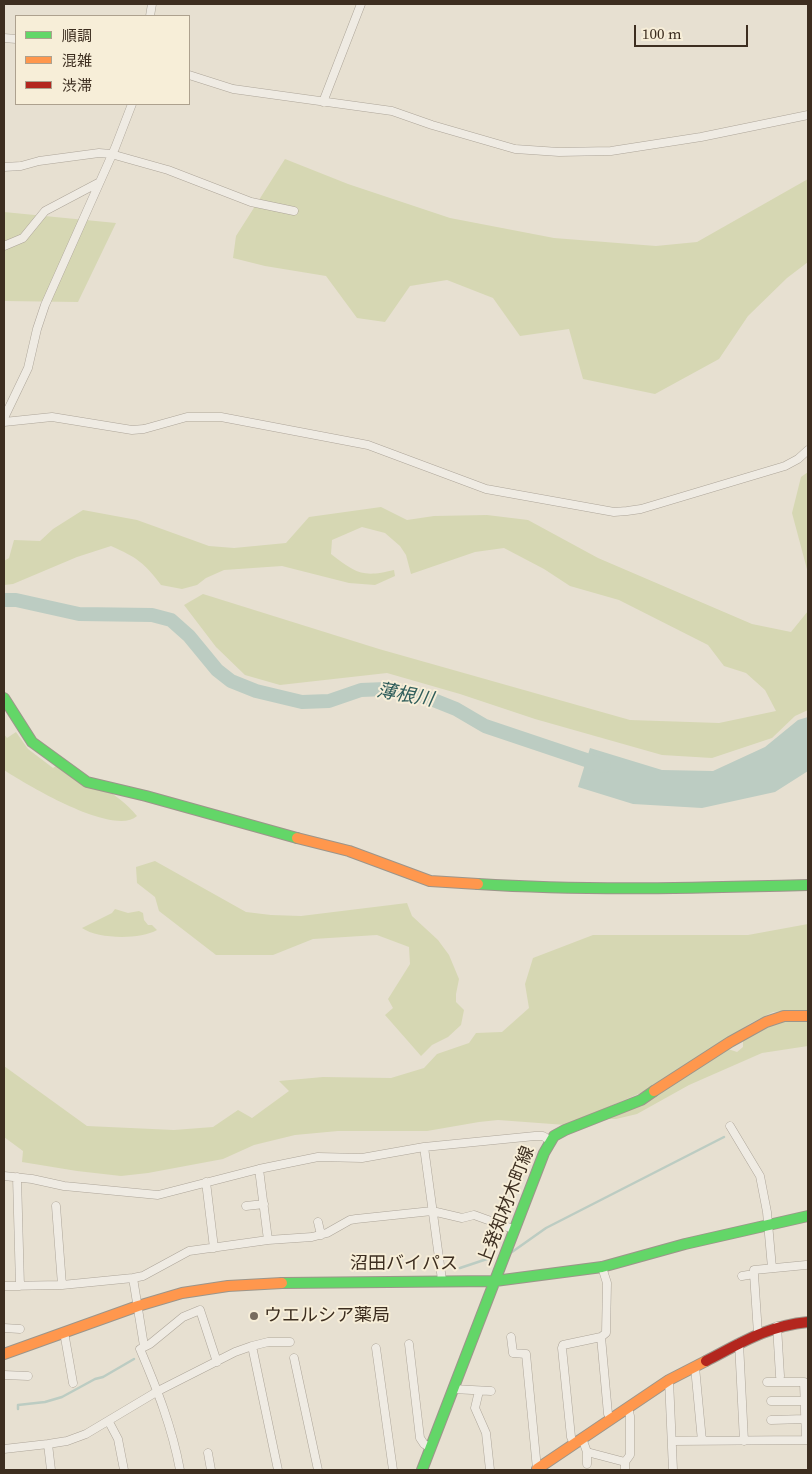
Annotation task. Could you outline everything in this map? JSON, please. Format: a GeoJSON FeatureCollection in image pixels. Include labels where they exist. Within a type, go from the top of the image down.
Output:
{"type":"FeatureCollection","features":[{"type":"Feature","properties":{"kind":"street"},"geometry":{"type":"LineString","coordinates":[[323,102],[361,4]]}},
{"type":"Feature","properties":{"kind":"street"},"geometry":{"type":"LineString","coordinates":[[190,75],[233,88],[392,111],[432,125],[515,149],[558,152],[611,151],[692,139],[808,115]]}},
{"type":"Feature","properties":{"kind":"street"},"geometry":{"type":"LineString","coordinates":[[132,105],[45,305],[28,368],[4,420],[52,417],[132,430],[144,429],[187,417],[221,417],[368,445],[496,491],[614,512],[641,510],[785,466],[798,459],[808,450]]}},
{"type":"Feature","properties":{"kind":"street"},"geometry":{"type":"LineString","coordinates":[[4,166],[21,166],[39,161],[99,152],[168,170],[251,202],[294,211]]}},
{"type":"Feature","properties":{"kind":"street"},"geometry":{"type":"LineString","coordinates":[[4,246],[23,238],[45,211],[98,183]]}},
{"type":"Feature","properties":{"kind":"street"},"geometry":{"type":"LineString","coordinates":[[4,698],[32,742],[87,782],[349,851],[430,881],[552,888],[706,888],[808,885]]}},
{"type":"Feature","properties":{"kind":"street","name":"上発知材木町線"},"geometry":{"type":"LineString","coordinates":[[422,1470],[513,1229],[544,1153],[554,1136],[641,1100],[730,1042],[766,1022],[784,1016],[808,1016]]}},
{"type":"Feature","properties":{"kind":"street"},"geometry":{"type":"LineString","coordinates":[[730,1126],[760,1176],[767,1212],[772,1268]]}},
{"type":"Feature","properties":{"kind":"street"},"geometry":{"type":"LineString","coordinates":[[4,1176],[53,1182],[64,1186],[158,1195],[259,1169],[318,1157],[362,1158],[424,1147],[539,1136],[550,1141]]}},
{"type":"Feature","properties":{"kind":"street"},"geometry":{"type":"LineString","coordinates":[[424,1147],[442,1280]]}},
{"type":"Feature","properties":{"kind":"street"},"geometry":{"type":"LineString","coordinates":[[259,1169],[268,1240]]}},
{"type":"Feature","properties":{"kind":"street"},"geometry":{"type":"LineString","coordinates":[[17,1177],[20,1286]]}},
{"type":"Feature","properties":{"kind":"street"},"geometry":{"type":"LineString","coordinates":[[206,1182],[214,1248]]}},
{"type":"Feature","properties":{"kind":"street"},"geometry":{"type":"LineString","coordinates":[[246,1206],[264,1204]]}},
{"type":"Feature","properties":{"kind":"street"},"geometry":{"type":"LineString","coordinates":[[56,1206],[62,1285]]}},
{"type":"Feature","properties":{"kind":"street"},"geometry":{"type":"LineString","coordinates":[[4,1286],[62,1285],[133,1278],[143,1276],[189,1251],[268,1240],[312,1237],[321,1235],[350,1220],[432,1211],[462,1218],[474,1215],[513,1229]]}},
{"type":"Feature","properties":{"kind":"street","name":"沼田バイパス"},"geometry":{"type":"LineString","coordinates":[[4,1354],[138,1306],[182,1293],[228,1286],[303,1282],[495,1280],[602,1267],[685,1244],[808,1216]]}},
{"type":"Feature","properties":{"kind":"street"},"geometry":{"type":"LineString","coordinates":[[318,1222],[321,1235]]}},
{"type":"Feature","properties":{"kind":"street"},"geometry":{"type":"LineString","coordinates":[[758,1334],[754,1270],[806,1265]]}},
{"type":"Feature","properties":{"kind":"street"},"geometry":{"type":"LineString","coordinates":[[602,1267],[607,1283],[606,1333],[601,1337],[563,1346],[571,1437],[578,1441],[588,1452],[625,1462]]}},
{"type":"Feature","properties":{"kind":"street"},"geometry":{"type":"LineString","coordinates":[[742,1276],[754,1274]]}},
{"type":"Feature","properties":{"kind":"street"},"geometry":{"type":"LineString","coordinates":[[133,1278],[144,1346]]}},
{"type":"Feature","properties":{"kind":"street"},"geometry":{"type":"LineString","coordinates":[[180,1470],[169,1422],[140,1349],[150,1344],[183,1317],[200,1310],[216,1362]]}},
{"type":"Feature","properties":{"kind":"street"},"geometry":{"type":"LineString","coordinates":[[511,1337],[513,1352],[526,1354],[537,1470],[669,1380],[739,1343],[777,1326],[794,1322],[808,1322]]}},
{"type":"Feature","properties":{"kind":"street"},"geometry":{"type":"LineString","coordinates":[[777,1326],[780,1376]]}},
{"type":"Feature","properties":{"kind":"street"},"geometry":{"type":"LineString","coordinates":[[4,1328],[20,1328]]}},
{"type":"Feature","properties":{"kind":"street"},"geometry":{"type":"LineString","coordinates":[[64,1332],[73,1384]]}},
{"type":"Feature","properties":{"kind":"street"},"geometry":{"type":"LineString","coordinates":[[601,1337],[608,1414],[612,1418]]}},
{"type":"Feature","properties":{"kind":"street"},"geometry":{"type":"LineString","coordinates":[[4,1449],[48,1444],[78,1438],[109,1422],[158,1391],[216,1362],[252,1346],[268,1342],[290,1342]]}},
{"type":"Feature","properties":{"kind":"street"},"geometry":{"type":"LineString","coordinates":[[739,1343],[744,1441]]}},
{"type":"Feature","properties":{"kind":"street"},"geometry":{"type":"LineString","coordinates":[[409,1344],[420,1438],[424,1444],[431,1448]]}},
{"type":"Feature","properties":{"kind":"street"},"geometry":{"type":"LineString","coordinates":[[252,1346],[278,1470]]}},
{"type":"Feature","properties":{"kind":"street"},"geometry":{"type":"LineString","coordinates":[[376,1348],[393,1470]]}},
{"type":"Feature","properties":{"kind":"street"},"geometry":{"type":"LineString","coordinates":[[294,1358],[318,1470]]}},
{"type":"Feature","properties":{"kind":"street"},"geometry":{"type":"LineString","coordinates":[[695,1367],[702,1441]]}},
{"type":"Feature","properties":{"kind":"street"},"geometry":{"type":"LineString","coordinates":[[4,1375],[28,1376]]}},
{"type":"Feature","properties":{"kind":"street"},"geometry":{"type":"LineString","coordinates":[[669,1380],[673,1470]]}},
{"type":"Feature","properties":{"kind":"street"},"geometry":{"type":"LineString","coordinates":[[672,1442],[807,1440],[804,1382],[767,1382]]}},
{"type":"Feature","properties":{"kind":"street"},"geometry":{"type":"LineString","coordinates":[[453,1390],[491,1391]]}},
{"type":"Feature","properties":{"kind":"street"},"geometry":{"type":"LineString","coordinates":[[479,1391],[475,1408],[486,1434],[490,1470]]}},
{"type":"Feature","properties":{"kind":"street"},"geometry":{"type":"LineString","coordinates":[[771,1401],[804,1401]]}},
{"type":"Feature","properties":{"kind":"street"},"geometry":{"type":"LineString","coordinates":[[625,1470],[625,1462],[630,1455],[630,1416],[628,1408]]}},
{"type":"Feature","properties":{"kind":"street"},"geometry":{"type":"LineString","coordinates":[[771,1420],[805,1419]]}},
{"type":"Feature","properties":{"kind":"street"},"geometry":{"type":"LineString","coordinates":[[109,1422],[118,1439],[124,1470]]}},
{"type":"Feature","properties":{"kind":"street"},"geometry":{"type":"LineString","coordinates":[[48,1444],[51,1470]]}},
{"type":"Feature","properties":{"kind":"street"},"geometry":{"type":"LineString","coordinates":[[587,1464],[588,1452]]}},
{"type":"Feature","properties":{"kind":"street"},"geometry":{"type":"LineString","coordinates":[[208,1454],[211,1470]]}},
{"type":"Feature","properties":{"kind":"green space"},"geometry":{"type":"Polygon","coordinates":[[[285,159],[348,184],[450,218],[554,238],[656,246],[697,242],[808,179],[808,262],[787,278],[748,316],[719,359],[655,394],[583,379],[569,329],[520,336],[493,298],[447,280],[410,286],[385,322],[357,318],[326,276],[265,266],[233,258],[236,236],[285,159]]]}},
{"type":"Feature","properties":{"kind":"green space"},"geometry":{"type":"Polygon","coordinates":[[[4,212],[116,223],[78,302],[4,301],[4,212]]]}},
{"type":"Feature","properties":{"kind":"green space"},"geometry":{"type":"Polygon","coordinates":[[[808,472],[808,573],[792,513],[801,477],[808,472]]]}},
{"type":"Feature","properties":{"kind":"green space"},"geometry":{"type":"Polygon","coordinates":[[[381,507],[407,520],[434,516],[487,515],[528,520],[598,558],[752,624],[791,632],[808,611],[808,710],[795,716],[772,738],[712,758],[662,755],[535,719],[460,694],[387,673],[280,685],[245,675],[216,647],[184,605],[203,594],[379,649],[630,720],[719,723],[776,711],[765,690],[746,673],[724,666],[708,645],[619,600],[570,586],[544,569],[504,548],[475,552],[411,574],[406,555],[400,546],[385,533],[362,527],[332,540],[331,554],[353,570],[360,572],[374,574],[394,570],[395,576],[375,585],[349,583],[282,566],[224,570],[206,578],[197,585],[182,589],[161,585],[139,561],[111,546],[77,557],[13,584],[4,585],[4,561],[9,558],[14,540],[40,541],[53,529],[83,510],[137,520],[209,546],[234,548],[286,543],[309,517],[381,507]]]}},
{"type":"Feature","properties":{"kind":"green space"},"geometry":{"type":"Polygon","coordinates":[[[16,732],[28,749],[53,768],[59,764],[101,786],[120,799],[137,816],[126,821],[110,820],[91,815],[50,797],[4,770],[4,734],[7,738],[16,732]]]}},
{"type":"Feature","properties":{"kind":"green space"},"geometry":{"type":"Polygon","coordinates":[[[155,861],[246,912],[301,916],[407,903],[412,916],[438,940],[449,955],[459,979],[456,1002],[464,1010],[461,1025],[448,1037],[432,1045],[421,1056],[385,1015],[393,1008],[388,999],[410,964],[409,947],[377,935],[313,939],[273,955],[216,955],[159,911],[155,897],[137,883],[136,867],[155,861]]]}},
{"type":"Feature","properties":{"kind":"green space"},"geometry":{"type":"Polygon","coordinates":[[[115,909],[128,913],[139,911],[143,913],[144,920],[148,925],[152,925],[157,930],[130,937],[119,937],[89,932],[82,928],[112,913],[115,909]]]}},
{"type":"Feature","properties":{"kind":"green space"},"geometry":{"type":"Polygon","coordinates":[[[808,924],[808,1010],[773,1012],[751,1023],[643,1092],[566,1125],[498,1120],[427,1131],[338,1131],[295,1135],[254,1145],[223,1159],[121,1176],[22,1162],[23,1151],[4,1137],[4,1066],[87,1126],[174,1130],[213,1127],[238,1110],[252,1118],[289,1091],[279,1081],[323,1077],[391,1078],[424,1068],[437,1054],[469,1043],[476,1033],[502,1032],[529,1008],[525,984],[533,958],[593,935],[748,935],[808,924]]]}},
{"type":"Feature","properties":{"kind":"green space"},"geometry":{"type":"Polygon","coordinates":[[[789,1019],[808,1019],[808,1046],[762,1053],[689,1085],[637,1114],[608,1119],[643,1103],[728,1049],[737,1052],[743,1047],[743,1039],[757,1030],[789,1019]]]}},
{"type":"Feature","properties":{"kind":"shaded area"},"geometry":{"type":"Polygon","coordinates":[[[808,717],[808,771],[775,792],[702,808],[633,804],[578,787],[590,748],[662,770],[713,771],[765,747],[798,720],[808,717]]]}},
{"type":"Feature","properties":{"kind":"waterway","name":"薄根川"},"geometry":{"type":"LineString","coordinates":[[4,600],[16,600],[79,614],[152,615],[171,620],[189,636],[217,670],[231,681],[256,691],[302,702],[329,701],[361,690],[386,689],[426,697],[456,709],[485,726],[604,766]]}},
{"type":"Feature","properties":{"kind":"waterway"},"geometry":{"type":"LineString","coordinates":[[512,1252],[546,1228],[724,1137]]}},
{"type":"Feature","properties":{"kind":"waterway"},"geometry":{"type":"LineString","coordinates":[[460,1268],[493,1257]]}},
{"type":"Feature","properties":{"kind":"waterway"},"geometry":{"type":"LineString","coordinates":[[18,1409],[18,1405],[45,1402],[62,1397],[134,1359]]}},
{"type":"Feature","properties":{"kind":"traffic: fast"},"geometry":{"type":"LineString","coordinates":[[4,698],[32,742],[87,782],[146,796],[297,838]]}},
{"type":"Feature","properties":{"kind":"traffic: fast"},"geometry":{"type":"LineString","coordinates":[[478,884],[602,888],[808,885]]}},
{"type":"Feature","properties":{"kind":"traffic: fast"},"geometry":{"type":"LineString","coordinates":[[422,1470],[544,1153],[554,1136],[641,1100],[654,1091]]}},
{"type":"Feature","properties":{"kind":"traffic: fast"},"geometry":{"type":"LineString","coordinates":[[282,1283],[495,1281],[602,1267],[685,1244],[808,1216]]}},
{"type":"Feature","properties":{"kind":"traffic: slow"},"geometry":{"type":"LineString","coordinates":[[297,838],[349,851],[430,881],[478,884]]}},
{"type":"Feature","properties":{"kind":"traffic: slow"},"geometry":{"type":"LineString","coordinates":[[654,1091],[730,1042],[766,1022],[784,1016],[808,1016]]}},
{"type":"Feature","properties":{"kind":"traffic: slow"},"geometry":{"type":"LineString","coordinates":[[4,1354],[138,1306],[182,1293],[228,1286],[282,1283]]}},
{"type":"Feature","properties":{"kind":"traffic: slow"},"geometry":{"type":"LineString","coordinates":[[537,1469],[669,1380],[706,1361]]}},
{"type":"Feature","properties":{"kind":"traffic: jam"},"geometry":{"type":"LineString","coordinates":[[706,1361],[767,1331],[808,1322]]}},
{"type":"Feature","properties":{"kind":"place","name":"ウエルシア薬局"},"geometry":{"type":"Point","coordinates":[254,1316]}}]}
